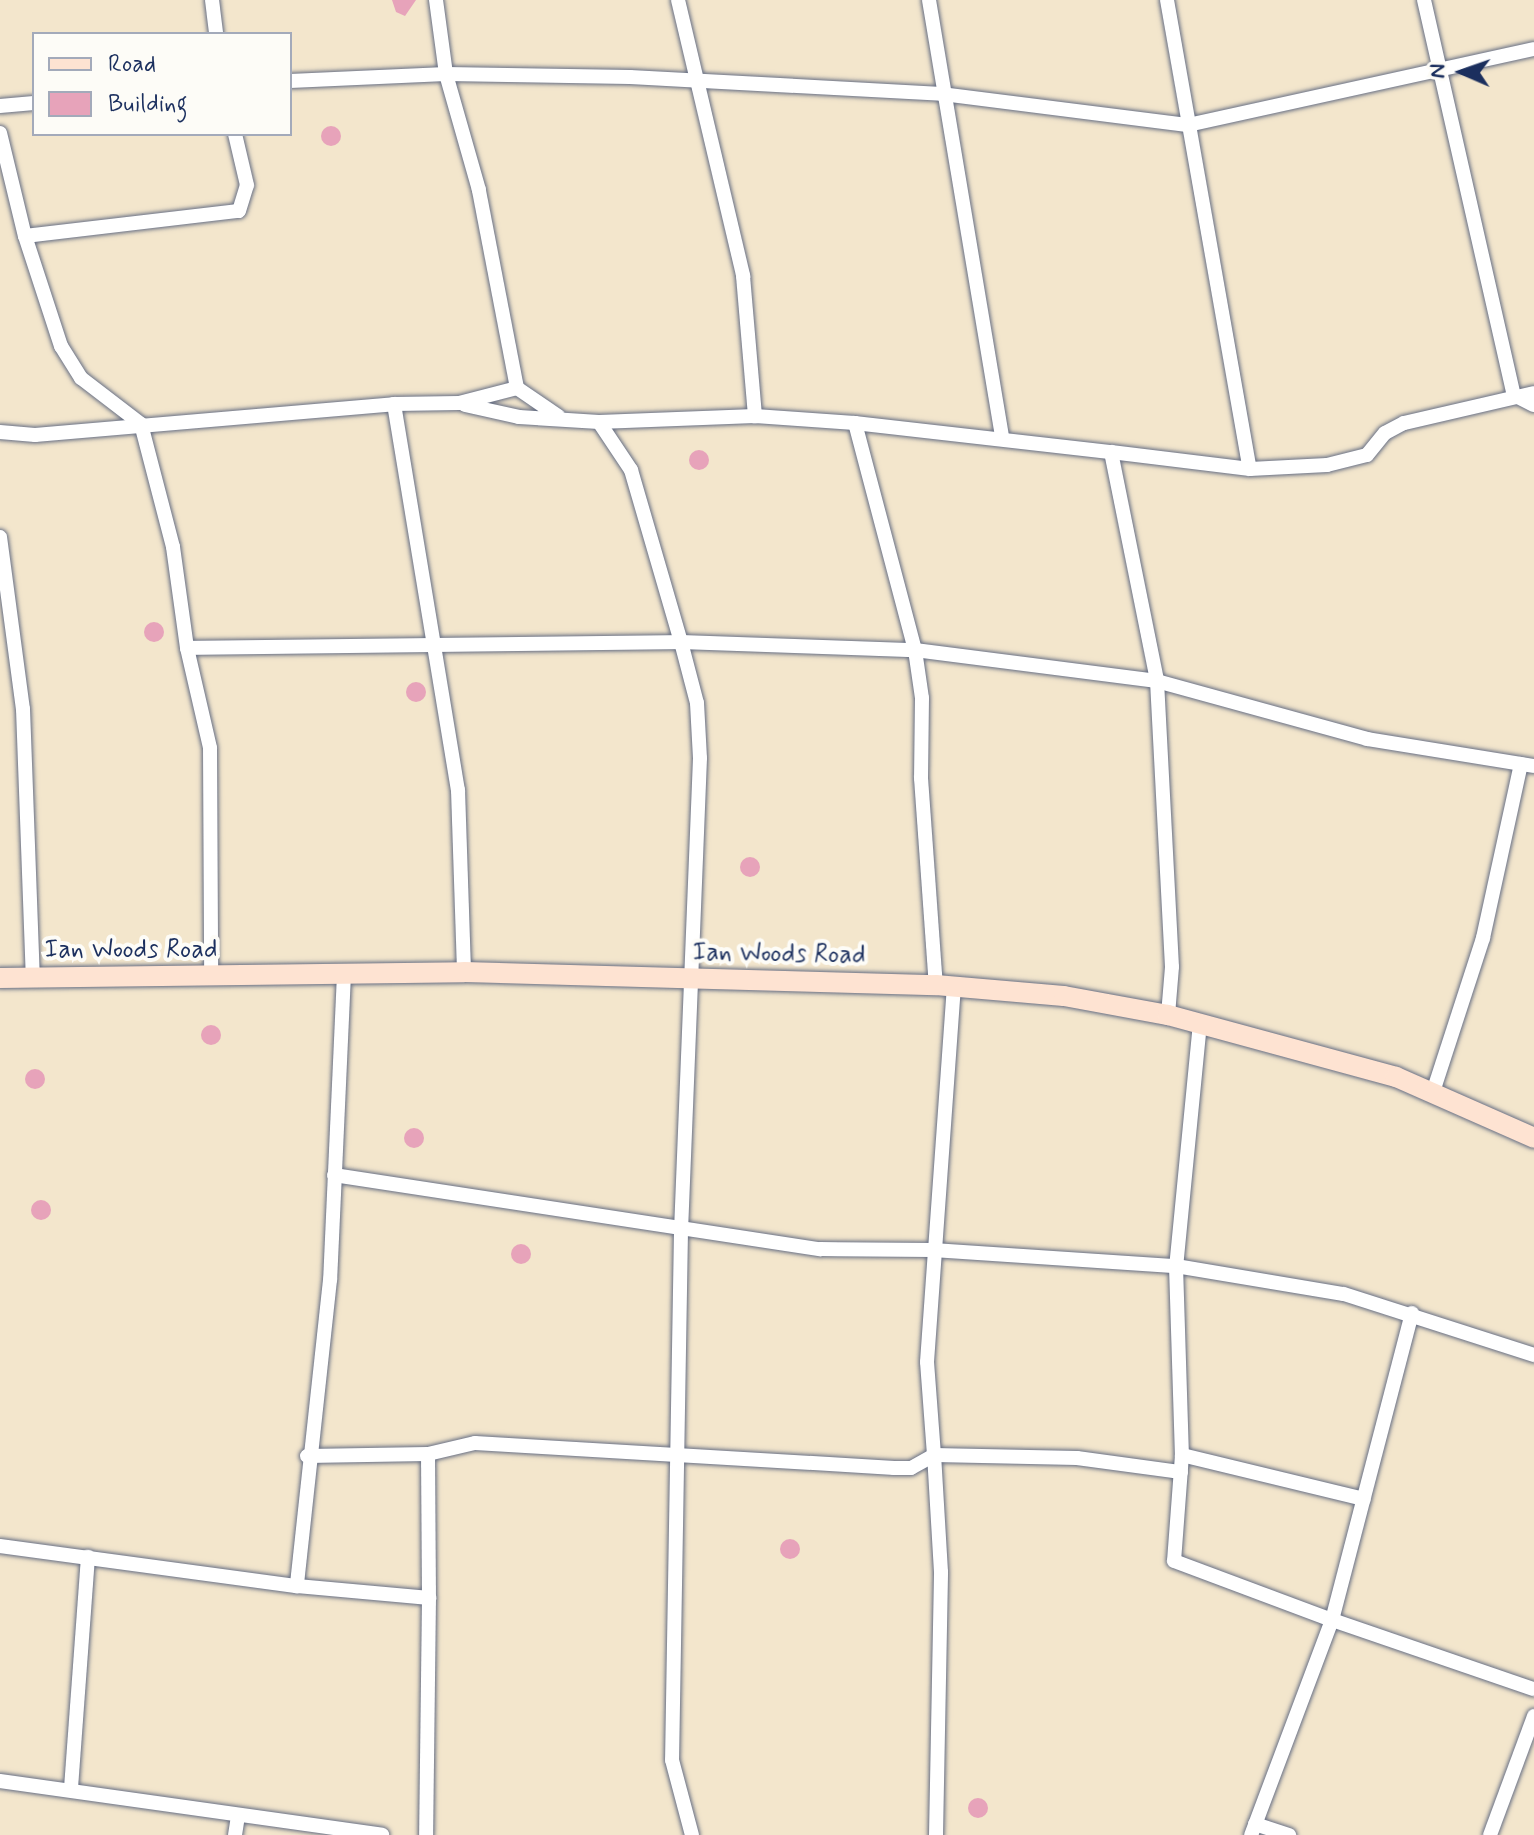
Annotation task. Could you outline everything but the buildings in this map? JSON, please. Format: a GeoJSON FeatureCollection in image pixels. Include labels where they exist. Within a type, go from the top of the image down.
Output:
{"type":"FeatureCollection","features":[{"type":"Feature","properties":{"kind":"street"},"geometry":{"type":"LineString","coordinates":[[212,0],[216,32]]}},
{"type":"Feature","properties":{"kind":"street"},"geometry":{"type":"LineString","coordinates":[[436,0],[446,74],[479,190],[517,388],[558,416]]}},
{"type":"Feature","properties":{"kind":"street"},"geometry":{"type":"LineString","coordinates":[[678,0],[693,80],[743,276],[755,416]]}},
{"type":"Feature","properties":{"kind":"street"},"geometry":{"type":"LineString","coordinates":[[929,0],[942,94],[1002,436]]}},
{"type":"Feature","properties":{"kind":"street"},"geometry":{"type":"LineString","coordinates":[[1167,0],[1250,469]]}},
{"type":"Feature","properties":{"kind":"street"},"geometry":{"type":"LineString","coordinates":[[1424,0],[1514,395]]}},
{"type":"Feature","properties":{"kind":"street"},"geometry":{"type":"LineString","coordinates":[[292,81],[446,74],[693,80],[942,94],[1188,125],[1534,49]]}},
{"type":"Feature","properties":{"kind":"street"},"geometry":{"type":"LineString","coordinates":[[0,106],[32,103]]}},
{"type":"Feature","properties":{"kind":"street"},"geometry":{"type":"LineString","coordinates":[[0,133],[25,236],[61,346],[81,378],[141,424],[173,547],[187,648],[210,748],[214,837],[211,977]]}},
{"type":"Feature","properties":{"kind":"street"},"geometry":{"type":"LineString","coordinates":[[25,236],[239,211],[247,185],[235,136]]}},
{"type":"Feature","properties":{"kind":"street"},"geometry":{"type":"LineString","coordinates":[[0,432],[35,435],[394,404],[459,403],[517,388]]}},
{"type":"Feature","properties":{"kind":"street"},"geometry":{"type":"LineString","coordinates":[[459,403],[519,417],[558,416],[599,422],[755,416],[855,423],[1002,436],[1250,469],[1327,465],[1367,455],[1385,433],[1404,423],[1514,395],[1534,393]]}},
{"type":"Feature","properties":{"kind":"street"},"geometry":{"type":"LineString","coordinates":[[1514,395],[1534,405]]}},
{"type":"Feature","properties":{"kind":"street"},"geometry":{"type":"LineString","coordinates":[[394,404],[458,790],[464,972]]}},
{"type":"Feature","properties":{"kind":"street"},"geometry":{"type":"LineString","coordinates":[[599,422],[631,470],[697,703],[700,758],[681,1231],[672,1760],[692,1835]]}},
{"type":"Feature","properties":{"kind":"street"},"geometry":{"type":"LineString","coordinates":[[855,423],[915,650],[945,986],[927,1362],[941,1572],[936,1835]]}},
{"type":"Feature","properties":{"kind":"street"},"geometry":{"type":"LineString","coordinates":[[1111,452],[1157,681],[1172,967],[1168,1015]]}},
{"type":"Feature","properties":{"kind":"street"},"geometry":{"type":"LineString","coordinates":[[0,537],[23,709],[33,977]]}},
{"type":"Feature","properties":{"kind":"street"},"geometry":{"type":"LineString","coordinates":[[187,648],[681,642],[915,650],[1157,681],[1367,739],[1527,765],[1483,938],[1433,1092]]}},
{"type":"Feature","properties":{"kind":"street","name":"Ian Woods Road"},"geometry":{"type":"LineString","coordinates":[[0,978],[464,972],[945,986],[1064,996],[1168,1015],[1300,1048],[1433,1092],[1534,1138]]}},
{"type":"Feature","properties":{"kind":"street"},"geometry":{"type":"LineString","coordinates":[[297,1586],[307,1456],[330,1280],[344,974]]}},
{"type":"Feature","properties":{"kind":"street"},"geometry":{"type":"LineString","coordinates":[[1200,1023],[1176,1266],[1182,1455],[1174,1561],[1332,1620],[1534,1689]]}},
{"type":"Feature","properties":{"kind":"street"},"geometry":{"type":"LineString","coordinates":[[334,1175],[681,1231],[820,1249],[933,1250],[1176,1266],[1344,1294],[1412,1313],[1534,1355]]}},
{"type":"Feature","properties":{"kind":"street"},"geometry":{"type":"LineString","coordinates":[[1289,1835],[1253,1829],[1332,1620],[1412,1313]]}},
{"type":"Feature","properties":{"kind":"street"},"geometry":{"type":"LineString","coordinates":[[307,1456],[428,1454],[475,1443],[894,1468],[911,1468],[934,1455],[1077,1458],[1181,1472]]}},
{"type":"Feature","properties":{"kind":"street"},"geometry":{"type":"LineString","coordinates":[[426,1835],[428,1454]]}},
{"type":"Feature","properties":{"kind":"street"},"geometry":{"type":"LineString","coordinates":[[1182,1455],[1364,1499]]}},
{"type":"Feature","properties":{"kind":"street"},"geometry":{"type":"LineString","coordinates":[[0,1546],[297,1586],[429,1598]]}},
{"type":"Feature","properties":{"kind":"street"},"geometry":{"type":"LineString","coordinates":[[71,1788],[88,1557]]}},
{"type":"Feature","properties":{"kind":"street"},"geometry":{"type":"LineString","coordinates":[[1490,1835],[1534,1716]]}},
{"type":"Feature","properties":{"kind":"street"},"geometry":{"type":"LineString","coordinates":[[0,1781],[71,1788],[238,1816],[382,1835]]}},
{"type":"Feature","properties":{"kind":"street"},"geometry":{"type":"LineString","coordinates":[[235,1835],[238,1816]]}}]}
